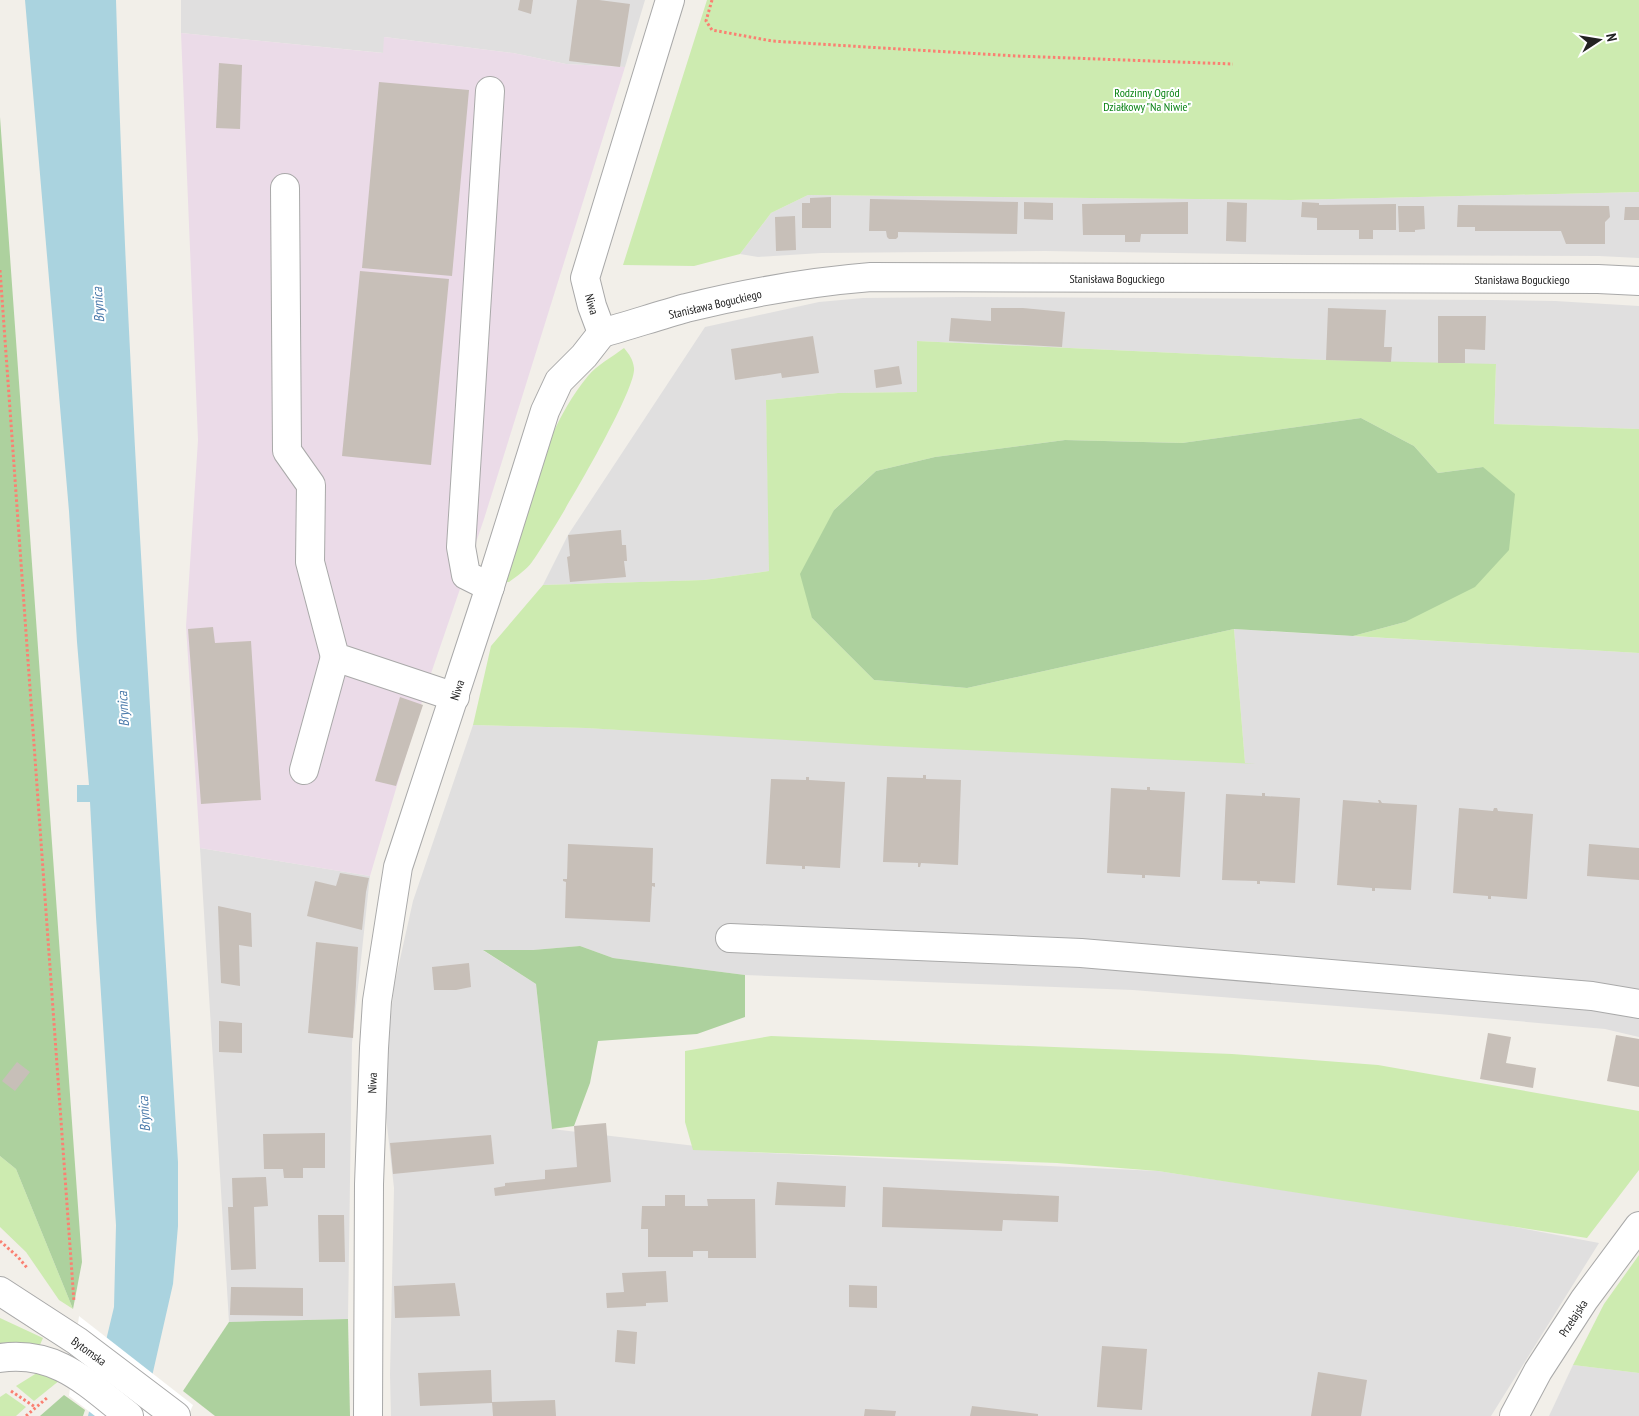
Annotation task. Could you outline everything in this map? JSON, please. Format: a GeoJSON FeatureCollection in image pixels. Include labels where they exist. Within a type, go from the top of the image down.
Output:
{"type":"FeatureCollection","features":[{"type":"Feature","properties":{"kind":"street","name":"Niwa"},"geometry":{"type":"LineString","coordinates":[[368,1416],[369,1184],[376,1000],[398,867],[455,697],[545,411],[559,380],[584,356],[602,332],[592,306],[585,278],[670,0]]}},
{"type":"Feature","properties":{"kind":"street"},"geometry":{"type":"LineString","coordinates":[[490,91],[461,546],[466,575],[490,587]]}},
{"type":"Feature","properties":{"kind":"street"},"geometry":{"type":"LineString","coordinates":[[285,188],[287,452],[311,485],[310,562],[335,657],[304,770]]}},
{"type":"Feature","properties":{"kind":"street","name":"Stanisława Boguckiego"},"geometry":{"type":"LineString","coordinates":[[602,332],[687,308],[790,287],[835,280],[872,277],[1579,279],[1639,281]]}},
{"type":"Feature","properties":{"kind":"street"},"geometry":{"type":"LineString","coordinates":[[335,657],[455,697]]}},
{"type":"Feature","properties":{"kind":"street"},"geometry":{"type":"LineString","coordinates":[[730,938],[1081,953],[1592,996],[1639,1004]]}},
{"type":"Feature","properties":{"kind":"street","name":"Przełajska"},"geometry":{"type":"LineString","coordinates":[[1514,1416],[1538,1371],[1584,1300],[1639,1226]]}},
{"type":"Feature","properties":{"kind":"street","name":"Bytomska"},"geometry":{"type":"LineString","coordinates":[[0,1291],[76,1341],[176,1416]]}},
{"type":"Feature","properties":{"kind":"street"},"geometry":{"type":"LineString","coordinates":[[0,1358],[26,1357],[50,1361],[72,1372],[129,1416]]}},
{"type":"Feature","properties":{"kind":"path"},"geometry":{"type":"LineString","coordinates":[[712,0],[706,21],[712,30],[772,41],[1016,56],[1233,64]]}},
{"type":"Feature","properties":{"kind":"path"},"geometry":{"type":"LineString","coordinates":[[0,270],[74,1303]]}},
{"type":"Feature","properties":{"kind":"path"},"geometry":{"type":"LineString","coordinates":[[6,1388],[35,1407]]}},
{"type":"Feature","properties":{"kind":"shaded area"},"geometry":{"type":"Polygon","coordinates":[[[181,0],[645,0],[625,67],[566,64],[513,53],[384,37],[384,53],[181,33],[181,0]]]}},
{"type":"Feature","properties":{"kind":"shaded area"},"geometry":{"type":"Polygon","coordinates":[[[181,33],[383,53],[384,37],[513,53],[566,64],[625,67],[484,519],[426,688],[370,876],[200,848],[186,626],[198,440],[181,33]]]}},
{"type":"Feature","properties":{"kind":"shaded area"},"geometry":{"type":"Polygon","coordinates":[[[1639,192],[1639,258],[1599,256],[1309,255],[1045,251],[821,253],[758,257],[740,254],[771,213],[808,195],[1290,200],[1639,192]]]}},
{"type":"Feature","properties":{"kind":"shaded area"},"geometry":{"type":"Polygon","coordinates":[[[863,298],[1492,300],[1555,301],[1639,306],[1639,429],[1494,424],[1496,365],[1326,360],[917,341],[918,392],[838,393],[766,400],[770,571],[704,580],[543,585],[568,535],[705,327],[819,302],[863,298]]]}},
{"type":"Feature","properties":{"kind":"shaded area"},"geometry":{"type":"Polygon","coordinates":[[[1234,629],[1639,653],[1639,1037],[1605,1029],[1133,990],[745,975],[613,958],[580,946],[533,950],[484,951],[536,984],[552,1129],[746,1152],[1158,1171],[1473,1219],[1599,1243],[1491,1416],[391,1416],[390,1375],[394,1188],[383,1090],[394,986],[413,901],[473,725],[586,728],[1245,763],[1234,629]]]}},
{"type":"Feature","properties":{"kind":"shaded area"},"geometry":{"type":"Polygon","coordinates":[[[200,848],[370,876],[352,1043],[348,1319],[229,1322],[200,848]]]}},
{"type":"Feature","properties":{"kind":"shaded area"},"geometry":{"type":"Polygon","coordinates":[[[1573,1365],[1639,1373],[1639,1416],[1549,1416],[1573,1365]]]}},
{"type":"Feature","properties":{"kind":"green space","name":"Rodzinny Ogród Działkowy \"Na Niwie\""},"geometry":{"type":"Polygon","coordinates":[[[707,0],[1639,0],[1639,192],[1290,200],[808,195],[771,213],[740,254],[694,266],[623,265],[707,0]]]}},
{"type":"Feature","properties":{"kind":"green space"},"geometry":{"type":"Polygon","coordinates":[[[0,117],[82,1262],[73,1309],[16,1169],[0,1156],[0,117]]]}},
{"type":"Feature","properties":{"kind":"green space"},"geometry":{"type":"Polygon","coordinates":[[[917,341],[1326,360],[1496,364],[1494,424],[1639,429],[1639,653],[1353,636],[1405,622],[1483,467],[1438,473],[1414,446],[1361,418],[1182,443],[1065,440],[935,457],[876,471],[834,510],[812,618],[874,680],[967,688],[1234,629],[1245,763],[1256,764],[885,746],[586,728],[473,725],[491,646],[543,585],[704,580],[769,571],[766,400],[838,393],[917,392],[917,341]]]}},
{"type":"Feature","properties":{"kind":"green space"},"geometry":{"type":"Polygon","coordinates":[[[624,348],[632,359],[634,368],[631,382],[608,433],[573,496],[532,562],[509,582],[505,582],[537,474],[558,422],[588,376],[624,348]]]}},
{"type":"Feature","properties":{"kind":"green space"},"geometry":{"type":"Polygon","coordinates":[[[1361,418],[1414,446],[1438,473],[1483,467],[1515,494],[1509,550],[1475,587],[1405,622],[1353,636],[1234,629],[967,688],[874,680],[812,618],[800,574],[834,510],[876,471],[935,457],[1065,440],[1182,443],[1361,418]]]}},
{"type":"Feature","properties":{"kind":"green space"},"geometry":{"type":"Polygon","coordinates":[[[580,946],[613,958],[745,975],[745,1017],[697,1034],[598,1041],[590,1083],[574,1126],[552,1129],[536,984],[483,950],[533,950],[580,946]]]}},
{"type":"Feature","properties":{"kind":"green space"},"geometry":{"type":"Polygon","coordinates":[[[771,1036],[1232,1054],[1378,1065],[1639,1111],[1639,1170],[1587,1238],[1158,1171],[1057,1163],[693,1150],[685,1122],[685,1051],[771,1036]]]}},
{"type":"Feature","properties":{"kind":"green space"},"geometry":{"type":"Polygon","coordinates":[[[0,1156],[16,1169],[73,1309],[59,1300],[26,1252],[0,1227],[0,1156]]]}},
{"type":"Feature","properties":{"kind":"green space"},"geometry":{"type":"Polygon","coordinates":[[[1639,1255],[1639,1373],[1573,1365],[1604,1304],[1639,1255]]]}},
{"type":"Feature","properties":{"kind":"green space"},"geometry":{"type":"Polygon","coordinates":[[[0,1318],[43,1338],[39,1347],[20,1342],[0,1343],[0,1318]]]}},
{"type":"Feature","properties":{"kind":"green space"},"geometry":{"type":"Polygon","coordinates":[[[348,1319],[350,1416],[215,1416],[183,1391],[229,1322],[348,1319]]]}},
{"type":"Feature","properties":{"kind":"green space"},"geometry":{"type":"Polygon","coordinates":[[[40,1371],[65,1376],[34,1401],[16,1386],[40,1371]]]}},
{"type":"Feature","properties":{"kind":"green space"},"geometry":{"type":"Polygon","coordinates":[[[6,1393],[26,1407],[16,1416],[0,1416],[0,1397],[6,1393]]]}},
{"type":"Feature","properties":{"kind":"green space"},"geometry":{"type":"Polygon","coordinates":[[[64,1395],[85,1410],[83,1416],[40,1416],[64,1395]]]}},
{"type":"Feature","properties":{"kind":"water","name":"Brynica"},"geometry":{"type":"Polygon","coordinates":[[[25,0],[116,0],[134,436],[178,1162],[178,1226],[173,1284],[143,1416],[88,1416],[114,1307],[116,1225],[90,802],[77,802],[77,785],[89,785],[77,642],[69,511],[25,0]]]}},
{"type":"Feature","properties":{"kind":"pier"},"geometry":{"type":"Polygon","coordinates":[[[79,1316],[193,1405],[188,1416],[95,1416],[69,1396],[79,1316]]]}},
{"type":"Feature","properties":{"kind":"building"},"geometry":{"type":"Polygon","coordinates":[[[520,0],[533,0],[531,14],[518,10],[520,0]]]}},
{"type":"Feature","properties":{"kind":"building"},"geometry":{"type":"Polygon","coordinates":[[[577,0],[599,0],[630,4],[620,67],[569,61],[577,0]]]}},
{"type":"Feature","properties":{"kind":"building"},"geometry":{"type":"Polygon","coordinates":[[[219,63],[242,65],[240,129],[216,128],[219,63]]]}},
{"type":"Feature","properties":{"kind":"building"},"geometry":{"type":"Polygon","coordinates":[[[379,82],[469,90],[452,276],[362,268],[379,82]]]}},
{"type":"Feature","properties":{"kind":"building"},"geometry":{"type":"Polygon","coordinates":[[[831,197],[831,228],[802,228],[802,203],[810,203],[810,198],[831,197]]]}},
{"type":"Feature","properties":{"kind":"building"},"geometry":{"type":"Polygon","coordinates":[[[870,199],[1018,202],[1017,234],[898,232],[896,239],[889,239],[886,231],[869,231],[870,199]]]}},
{"type":"Feature","properties":{"kind":"building"},"geometry":{"type":"Polygon","coordinates":[[[1024,202],[1053,203],[1053,220],[1024,219],[1024,202]]]}},
{"type":"Feature","properties":{"kind":"building"},"geometry":{"type":"Polygon","coordinates":[[[1188,202],[1188,234],[1141,234],[1140,242],[1125,242],[1125,235],[1083,235],[1082,204],[1188,202]]]}},
{"type":"Feature","properties":{"kind":"building"},"geometry":{"type":"Polygon","coordinates":[[[1227,202],[1247,203],[1246,242],[1226,241],[1227,202]]]}},
{"type":"Feature","properties":{"kind":"building"},"geometry":{"type":"Polygon","coordinates":[[[1302,202],[1319,203],[1319,205],[1396,204],[1396,230],[1373,230],[1373,239],[1359,239],[1359,230],[1317,230],[1317,218],[1301,217],[1302,202]]]}},
{"type":"Feature","properties":{"kind":"building"},"geometry":{"type":"Polygon","coordinates":[[[1458,205],[1609,206],[1610,217],[1605,222],[1605,244],[1566,244],[1561,231],[1475,231],[1475,227],[1457,227],[1458,205]]]}},
{"type":"Feature","properties":{"kind":"building"},"geometry":{"type":"Polygon","coordinates":[[[1398,206],[1424,206],[1425,229],[1415,230],[1415,232],[1399,232],[1398,206]]]}},
{"type":"Feature","properties":{"kind":"building"},"geometry":{"type":"Polygon","coordinates":[[[1625,207],[1639,207],[1639,220],[1624,220],[1625,207]]]}},
{"type":"Feature","properties":{"kind":"building"},"geometry":{"type":"Polygon","coordinates":[[[795,216],[796,250],[776,251],[775,217],[795,216]]]}},
{"type":"Feature","properties":{"kind":"building"},"geometry":{"type":"Polygon","coordinates":[[[360,271],[449,279],[431,465],[342,456],[360,271]]]}},
{"type":"Feature","properties":{"kind":"building"},"geometry":{"type":"Polygon","coordinates":[[[991,308],[1023,308],[1065,312],[1062,347],[949,341],[951,318],[991,321],[991,308]]]}},
{"type":"Feature","properties":{"kind":"building"},"geometry":{"type":"Polygon","coordinates":[[[1328,308],[1386,310],[1384,347],[1392,347],[1391,362],[1326,360],[1328,308]]]}},
{"type":"Feature","properties":{"kind":"building"},"geometry":{"type":"Polygon","coordinates":[[[1438,316],[1486,316],[1485,350],[1465,349],[1465,363],[1438,363],[1438,316]]]}},
{"type":"Feature","properties":{"kind":"building"},"geometry":{"type":"Polygon","coordinates":[[[813,336],[819,373],[782,378],[781,373],[735,380],[731,349],[813,336]]]}},
{"type":"Feature","properties":{"kind":"building"},"geometry":{"type":"Polygon","coordinates":[[[899,366],[902,384],[876,388],[874,370],[899,366]]]}},
{"type":"Feature","properties":{"kind":"building"},"geometry":{"type":"Polygon","coordinates":[[[621,530],[622,545],[626,545],[627,561],[624,561],[626,577],[570,582],[567,557],[570,556],[568,535],[621,530]]]}},
{"type":"Feature","properties":{"kind":"building"},"geometry":{"type":"Polygon","coordinates":[[[213,627],[215,643],[251,641],[261,800],[201,804],[188,629],[213,627]]]}},
{"type":"Feature","properties":{"kind":"building"},"geometry":{"type":"Polygon","coordinates":[[[400,697],[423,705],[396,786],[375,781],[400,697]]]}},
{"type":"Feature","properties":{"kind":"building"},"geometry":{"type":"Polygon","coordinates":[[[923,775],[926,775],[926,779],[961,780],[958,865],[921,863],[920,867],[918,867],[918,863],[883,862],[887,777],[923,778],[923,775]]]}},
{"type":"Feature","properties":{"kind":"building"},"geometry":{"type":"Polygon","coordinates":[[[806,777],[809,777],[809,780],[845,782],[840,868],[805,866],[805,869],[802,869],[802,866],[766,864],[771,779],[806,780],[806,777]]]}},
{"type":"Feature","properties":{"kind":"building"},"geometry":{"type":"Polygon","coordinates":[[[1147,787],[1150,787],[1150,790],[1185,792],[1180,877],[1145,875],[1145,878],[1142,878],[1142,875],[1107,873],[1111,788],[1147,790],[1147,787]]]}},
{"type":"Feature","properties":{"kind":"building"},"geometry":{"type":"Polygon","coordinates":[[[1262,793],[1265,793],[1265,796],[1300,798],[1295,883],[1260,881],[1260,884],[1257,884],[1257,881],[1222,880],[1226,794],[1262,796],[1262,793]]]}},
{"type":"Feature","properties":{"kind":"building"},"geometry":{"type":"Polygon","coordinates":[[[1343,800],[1379,803],[1378,800],[1380,800],[1382,803],[1417,805],[1411,890],[1375,888],[1375,891],[1372,891],[1372,888],[1337,885],[1343,800]]]}},
{"type":"Feature","properties":{"kind":"building"},"geometry":{"type":"Polygon","coordinates":[[[1459,808],[1493,811],[1494,808],[1497,808],[1498,811],[1533,814],[1527,899],[1491,896],[1491,899],[1488,899],[1488,896],[1453,893],[1459,808]]]}},
{"type":"Feature","properties":{"kind":"building"},"geometry":{"type":"Polygon","coordinates":[[[568,844],[653,848],[652,883],[655,883],[655,887],[652,886],[650,922],[565,918],[566,882],[563,879],[567,879],[568,844]]]}},
{"type":"Feature","properties":{"kind":"building"},"geometry":{"type":"Polygon","coordinates":[[[1589,844],[1639,848],[1639,880],[1587,876],[1589,844]]]}},
{"type":"Feature","properties":{"kind":"building"},"geometry":{"type":"Polygon","coordinates":[[[340,873],[369,878],[362,930],[307,916],[315,881],[336,886],[340,873]]]}},
{"type":"Feature","properties":{"kind":"building"},"geometry":{"type":"Polygon","coordinates":[[[218,906],[251,913],[252,947],[239,945],[240,986],[221,983],[218,906]]]}},
{"type":"Feature","properties":{"kind":"building"},"geometry":{"type":"Polygon","coordinates":[[[316,942],[358,947],[353,1038],[308,1033],[316,942]]]}},
{"type":"Feature","properties":{"kind":"building"},"geometry":{"type":"Polygon","coordinates":[[[469,963],[471,987],[456,990],[434,990],[432,967],[469,963]]]}},
{"type":"Feature","properties":{"kind":"building"},"geometry":{"type":"Polygon","coordinates":[[[219,1021],[242,1023],[242,1053],[219,1052],[219,1021]]]}},
{"type":"Feature","properties":{"kind":"building"},"geometry":{"type":"Polygon","coordinates":[[[1488,1033],[1511,1037],[1506,1063],[1536,1068],[1533,1088],[1480,1079],[1488,1033]]]}},
{"type":"Feature","properties":{"kind":"building"},"geometry":{"type":"Polygon","coordinates":[[[1616,1035],[1639,1039],[1639,1087],[1607,1081],[1616,1035]]]}},
{"type":"Feature","properties":{"kind":"building"},"geometry":{"type":"Polygon","coordinates":[[[17,1062],[30,1072],[15,1091],[2,1081],[17,1062]]]}},
{"type":"Feature","properties":{"kind":"building"},"geometry":{"type":"Polygon","coordinates":[[[606,1123],[611,1182],[495,1196],[494,1188],[505,1186],[505,1183],[545,1179],[545,1170],[577,1167],[574,1126],[606,1123]]]}},
{"type":"Feature","properties":{"kind":"building"},"geometry":{"type":"Polygon","coordinates":[[[325,1133],[325,1168],[303,1168],[303,1178],[284,1178],[283,1169],[264,1169],[263,1134],[325,1133]]]}},
{"type":"Feature","properties":{"kind":"building"},"geometry":{"type":"Polygon","coordinates":[[[491,1135],[494,1164],[393,1174],[390,1143],[491,1135]]]}},
{"type":"Feature","properties":{"kind":"building"},"geometry":{"type":"Polygon","coordinates":[[[266,1177],[268,1206],[254,1207],[256,1269],[231,1270],[228,1207],[233,1207],[232,1178],[266,1177]]]}},
{"type":"Feature","properties":{"kind":"building"},"geometry":{"type":"Polygon","coordinates":[[[777,1182],[846,1186],[845,1207],[775,1205],[777,1182]]]}},
{"type":"Feature","properties":{"kind":"building"},"geometry":{"type":"Polygon","coordinates":[[[883,1187],[1059,1196],[1058,1222],[1003,1220],[1002,1231],[882,1227],[883,1187]]]}},
{"type":"Feature","properties":{"kind":"building"},"geometry":{"type":"Polygon","coordinates":[[[665,1195],[685,1195],[685,1206],[708,1206],[707,1199],[755,1199],[756,1258],[708,1258],[708,1251],[693,1251],[693,1257],[648,1257],[648,1229],[641,1229],[642,1206],[665,1206],[665,1195]]]}},
{"type":"Feature","properties":{"kind":"building"},"geometry":{"type":"Polygon","coordinates":[[[318,1215],[344,1215],[345,1262],[319,1262],[318,1215]]]}},
{"type":"Feature","properties":{"kind":"building"},"geometry":{"type":"Polygon","coordinates":[[[666,1271],[668,1302],[646,1303],[646,1306],[607,1308],[606,1293],[624,1292],[622,1273],[666,1271]]]}},
{"type":"Feature","properties":{"kind":"building"},"geometry":{"type":"Polygon","coordinates":[[[455,1283],[460,1316],[395,1318],[394,1286],[455,1283]]]}},
{"type":"Feature","properties":{"kind":"building"},"geometry":{"type":"Polygon","coordinates":[[[849,1285],[877,1286],[877,1308],[849,1307],[849,1285]]]}},
{"type":"Feature","properties":{"kind":"building"},"geometry":{"type":"Polygon","coordinates":[[[231,1287],[303,1288],[303,1316],[230,1315],[231,1287]]]}},
{"type":"Feature","properties":{"kind":"building"},"geometry":{"type":"Polygon","coordinates":[[[617,1330],[637,1332],[635,1364],[615,1362],[617,1330]]]}},
{"type":"Feature","properties":{"kind":"building"},"geometry":{"type":"Polygon","coordinates":[[[1102,1346],[1147,1349],[1142,1410],[1097,1407],[1102,1346]]]}},
{"type":"Feature","properties":{"kind":"building"},"geometry":{"type":"Polygon","coordinates":[[[491,1370],[492,1403],[420,1406],[418,1373],[491,1370]]]}},
{"type":"Feature","properties":{"kind":"building"},"geometry":{"type":"Polygon","coordinates":[[[1318,1372],[1367,1380],[1361,1416],[1311,1416],[1318,1372]]]}},
{"type":"Feature","properties":{"kind":"building"},"geometry":{"type":"Polygon","coordinates":[[[555,1400],[556,1416],[493,1416],[492,1402],[555,1400]]]}},
{"type":"Feature","properties":{"kind":"building"},"geometry":{"type":"Polygon","coordinates":[[[972,1406],[1038,1414],[1038,1416],[970,1416],[972,1406]]]}},
{"type":"Feature","properties":{"kind":"building"},"geometry":{"type":"Polygon","coordinates":[[[865,1409],[896,1411],[895,1416],[864,1416],[865,1409]]]}}]}
